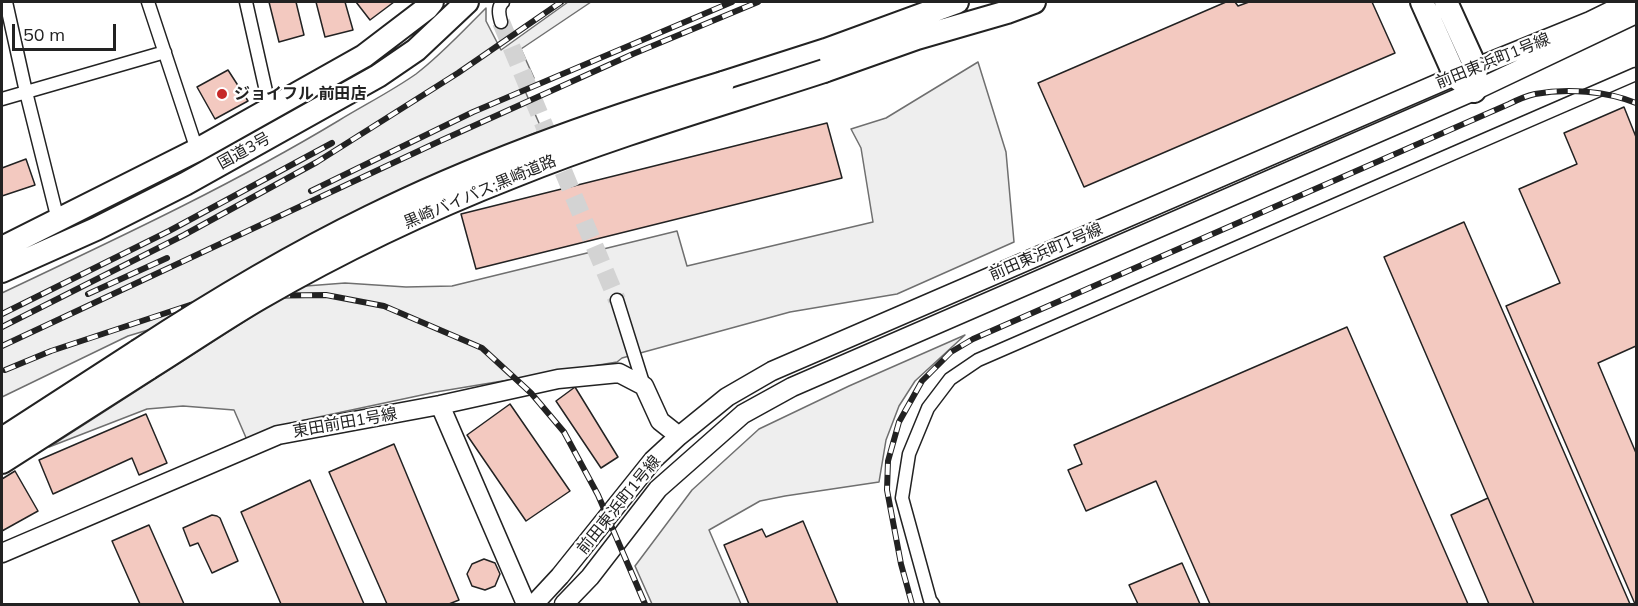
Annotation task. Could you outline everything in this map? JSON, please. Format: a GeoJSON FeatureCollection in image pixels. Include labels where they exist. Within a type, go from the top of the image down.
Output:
{"type":"FeatureCollection","features":[{"type":"Feature","properties":{"kind":"highway","name":"国道3号"},"geometry":{"type":"LineString","coordinates":[[2,248],[197,150],[364,56],[432,2]]}},
{"type":"Feature","properties":{"kind":"highway","name":"国道3号"},"geometry":{"type":"LineString","coordinates":[[2,271],[96,229],[184,184],[378,76],[416,50],[467,2]]}},
{"type":"Feature","properties":{"kind":"highway"},"geometry":{"type":"LineString","coordinates":[[825,61],[930,2]]}},
{"type":"Feature","properties":{"kind":"highway","name":"黒崎バイパス;黒崎道路"},"geometry":{"type":"LineString","coordinates":[[825,61],[957,2]]}},
{"type":"Feature","properties":{"kind":"highway","name":"黒崎バイパス;黒崎道路"},"geometry":{"type":"LineString","coordinates":[[2,439],[143,359],[444,205],[587,148],[825,61],[996,2]]}},
{"type":"Feature","properties":{"kind":"highway"},"geometry":{"type":"LineString","coordinates":[[825,61],[917,39],[1034,2]]}},
{"type":"Feature","properties":{"kind":"highway"},"geometry":{"type":"LineString","coordinates":[[1422,2],[1455,76],[1474,91]]}},
{"type":"Feature","properties":{"kind":"highway"},"geometry":{"type":"LineString","coordinates":[[1446,2],[1476,68],[1474,91]]}},
{"type":"Feature","properties":{"kind":"highway","name":"黒崎バイパス;黒崎道路"},"geometry":{"type":"LineString","coordinates":[[2,462],[143,359]]}},
{"type":"Feature","properties":{"kind":"street"},"geometry":{"type":"LineString","coordinates":[[6,2],[58,220]]}},
{"type":"Feature","properties":{"kind":"street"},"geometry":{"type":"LineString","coordinates":[[148,2],[197,150]]}},
{"type":"Feature","properties":{"kind":"street"},"geometry":{"type":"LineString","coordinates":[[246,2],[270,109]]}},
{"type":"Feature","properties":{"kind":"street"},"geometry":{"type":"LineString","coordinates":[[501,22],[498,12],[503,2]]}},
{"type":"Feature","properties":{"kind":"street","name":"前田東浜町1号線"},"geometry":{"type":"LineString","coordinates":[[534,604],[560,576],[653,460],[727,398],[772,371],[1455,76],[1590,21],[1629,2]]}},
{"type":"Feature","properties":{"kind":"street","name":"前田東浜町1号線"},"geometry":{"type":"LineString","coordinates":[[564,604],[590,578],[658,489],[743,414],[803,382],[1474,91],[1636,14]]}},
{"type":"Feature","properties":{"kind":"street"},"geometry":{"type":"LineString","coordinates":[[2,99],[165,52]]}},
{"type":"Feature","properties":{"kind":"street"},"geometry":{"type":"LineString","coordinates":[[933,604],[902,498],[909,454],[928,408],[950,379],[978,360],[1636,74]]}},
{"type":"Feature","properties":{"kind":"street"},"geometry":{"type":"LineString","coordinates":[[617,300],[644,386],[660,421],[679,436]]}},
{"type":"Feature","properties":{"kind":"street","name":"東田前田1号線"},"geometry":{"type":"LineString","coordinates":[[2,553],[278,435],[440,405],[558,379],[619,374],[644,386]]}},
{"type":"Feature","properties":{"kind":"street"},"geometry":{"type":"LineString","coordinates":[[440,405],[526,604]]}},
{"type":"Feature","properties":{"kind":"shaded area"},"geometry":{"type":"Polygon","coordinates":[[[568,2],[591,2],[521,49],[534,78],[522,84],[542,130],[478,157],[287,249],[306,286],[345,283],[406,287],[452,286],[677,231],[687,266],[873,222],[861,148],[851,129],[886,118],[978,62],[1006,152],[1014,242],[897,294],[790,312],[622,358],[617,362],[436,392],[295,422],[247,440],[234,410],[183,406],[147,409],[49,447],[262,310],[158,327],[128,336],[2,397],[2,293],[214,190],[388,92],[425,67],[486,8],[486,21],[501,50],[568,2]]]}},
{"type":"Feature","properties":{"kind":"shaded area"},"geometry":{"type":"Polygon","coordinates":[[[965,335],[915,381],[899,406],[886,440],[879,482],[760,501],[709,530],[741,604],[652,604],[635,566],[692,490],[759,429],[965,335]]]}},
{"type":"Feature","properties":{"kind":"building"},"geometry":{"type":"Polygon","coordinates":[[[269,2],[296,2],[304,35],[279,42],[269,2]]]}},
{"type":"Feature","properties":{"kind":"building"},"geometry":{"type":"Polygon","coordinates":[[[316,2],[345,2],[353,30],[325,37],[316,2]]]}},
{"type":"Feature","properties":{"kind":"building"},"geometry":{"type":"Polygon","coordinates":[[[356,2],[394,2],[370,20],[356,2]]]}},
{"type":"Feature","properties":{"kind":"building"},"geometry":{"type":"Polygon","coordinates":[[[1226,2],[1235,2],[1238,6],[1249,2],[1372,2],[1395,53],[1084,187],[1038,83],[1226,2]]]}},
{"type":"Feature","properties":{"kind":"building","name":"ジョイフル 前田店"},"geometry":{"type":"Polygon","coordinates":[[[228,70],[248,101],[215,119],[197,87],[228,70]]]}},
{"type":"Feature","properties":{"kind":"building"},"geometry":{"type":"Polygon","coordinates":[[[1624,107],[1636,137],[1636,346],[1598,363],[1636,453],[1636,604],[1506,306],[1560,283],[1519,189],[1577,164],[1564,133],[1624,107]]]}},
{"type":"Feature","properties":{"kind":"building"},"geometry":{"type":"Polygon","coordinates":[[[827,123],[842,178],[476,269],[461,214],[827,123]]]}},
{"type":"Feature","properties":{"kind":"building"},"geometry":{"type":"Polygon","coordinates":[[[26,159],[35,185],[2,196],[2,168],[26,159]]]}},
{"type":"Feature","properties":{"kind":"building"},"geometry":{"type":"Polygon","coordinates":[[[1464,222],[1630,604],[1534,604],[1384,257],[1464,222]]]}},
{"type":"Feature","properties":{"kind":"building"},"geometry":{"type":"Polygon","coordinates":[[[1347,327],[1468,604],[1210,604],[1156,481],[1086,511],[1068,470],[1082,464],[1074,445],[1347,327]]]}},
{"type":"Feature","properties":{"kind":"building"},"geometry":{"type":"Polygon","coordinates":[[[575,387],[618,457],[601,468],[556,401],[575,387]]]}},
{"type":"Feature","properties":{"kind":"building"},"geometry":{"type":"Polygon","coordinates":[[[510,404],[570,491],[526,521],[467,435],[510,404]]]}},
{"type":"Feature","properties":{"kind":"building"},"geometry":{"type":"Polygon","coordinates":[[[146,414],[167,463],[139,475],[132,458],[53,494],[39,460],[146,414]]]}},
{"type":"Feature","properties":{"kind":"building"},"geometry":{"type":"Polygon","coordinates":[[[394,444],[459,600],[449,604],[387,604],[329,472],[394,444]]]}},
{"type":"Feature","properties":{"kind":"building"},"geometry":{"type":"Polygon","coordinates":[[[15,471],[38,511],[2,531],[2,479],[15,471]]]}},
{"type":"Feature","properties":{"kind":"building"},"geometry":{"type":"Polygon","coordinates":[[[310,480],[364,604],[281,604],[241,512],[310,480]]]}},
{"type":"Feature","properties":{"kind":"building"},"geometry":{"type":"Polygon","coordinates":[[[1488,498],[1534,604],[1489,604],[1451,515],[1488,498]]]}},
{"type":"Feature","properties":{"kind":"building"},"geometry":{"type":"Polygon","coordinates":[[[212,515],[220,518],[238,561],[212,573],[198,543],[190,546],[183,528],[212,515]]]}},
{"type":"Feature","properties":{"kind":"building"},"geometry":{"type":"Polygon","coordinates":[[[803,521],[838,604],[749,604],[724,545],[762,529],[766,537],[803,521]]]}},
{"type":"Feature","properties":{"kind":"building"},"geometry":{"type":"Polygon","coordinates":[[[149,525],[184,604],[140,604],[112,541],[149,525]]]}},
{"type":"Feature","properties":{"kind":"building"},"geometry":{"type":"Polygon","coordinates":[[[484,559],[495,563],[500,574],[495,586],[485,590],[472,586],[467,574],[472,564],[484,559]]]}},
{"type":"Feature","properties":{"kind":"building"},"geometry":{"type":"Polygon","coordinates":[[[1182,563],[1200,604],[1138,604],[1129,585],[1182,563]]]}},
{"type":"Feature","properties":{"kind":"tunnel"},"geometry":{"type":"LineString","coordinates":[[501,22],[617,300]]}},
{"type":"Feature","properties":{"kind":"railway"},"geometry":{"type":"LineString","coordinates":[[2,327],[184,235],[317,162],[458,73],[561,2]]}},
{"type":"Feature","properties":{"kind":"railway"},"geometry":{"type":"LineString","coordinates":[[311,191],[473,112],[732,2]]}},
{"type":"Feature","properties":{"kind":"railway"},"geometry":{"type":"LineString","coordinates":[[2,346],[440,141],[633,54],[758,2]]}},
{"type":"Feature","properties":{"kind":"railway"},"geometry":{"type":"LineString","coordinates":[[912,604],[901,564],[887,490],[888,461],[899,422],[922,381],[951,352],[973,339],[1525,97],[1547,92],[1586,92],[1636,103]]}},
{"type":"Feature","properties":{"kind":"railway"},"geometry":{"type":"LineString","coordinates":[[2,314],[169,231],[332,143]]}},
{"type":"Feature","properties":{"kind":"railway"},"geometry":{"type":"LineString","coordinates":[[88,294],[167,258]]}},
{"type":"Feature","properties":{"kind":"railway"},"geometry":{"type":"LineString","coordinates":[[5,370],[51,351],[190,305],[244,296],[326,295],[384,306],[482,348],[531,393],[564,432],[598,495],[645,604]]}},
{"type":"Feature","properties":{"kind":"place","name":"ジョイフル 前田店"},"geometry":{"type":"Point","coordinates":[222,94]}}]}
